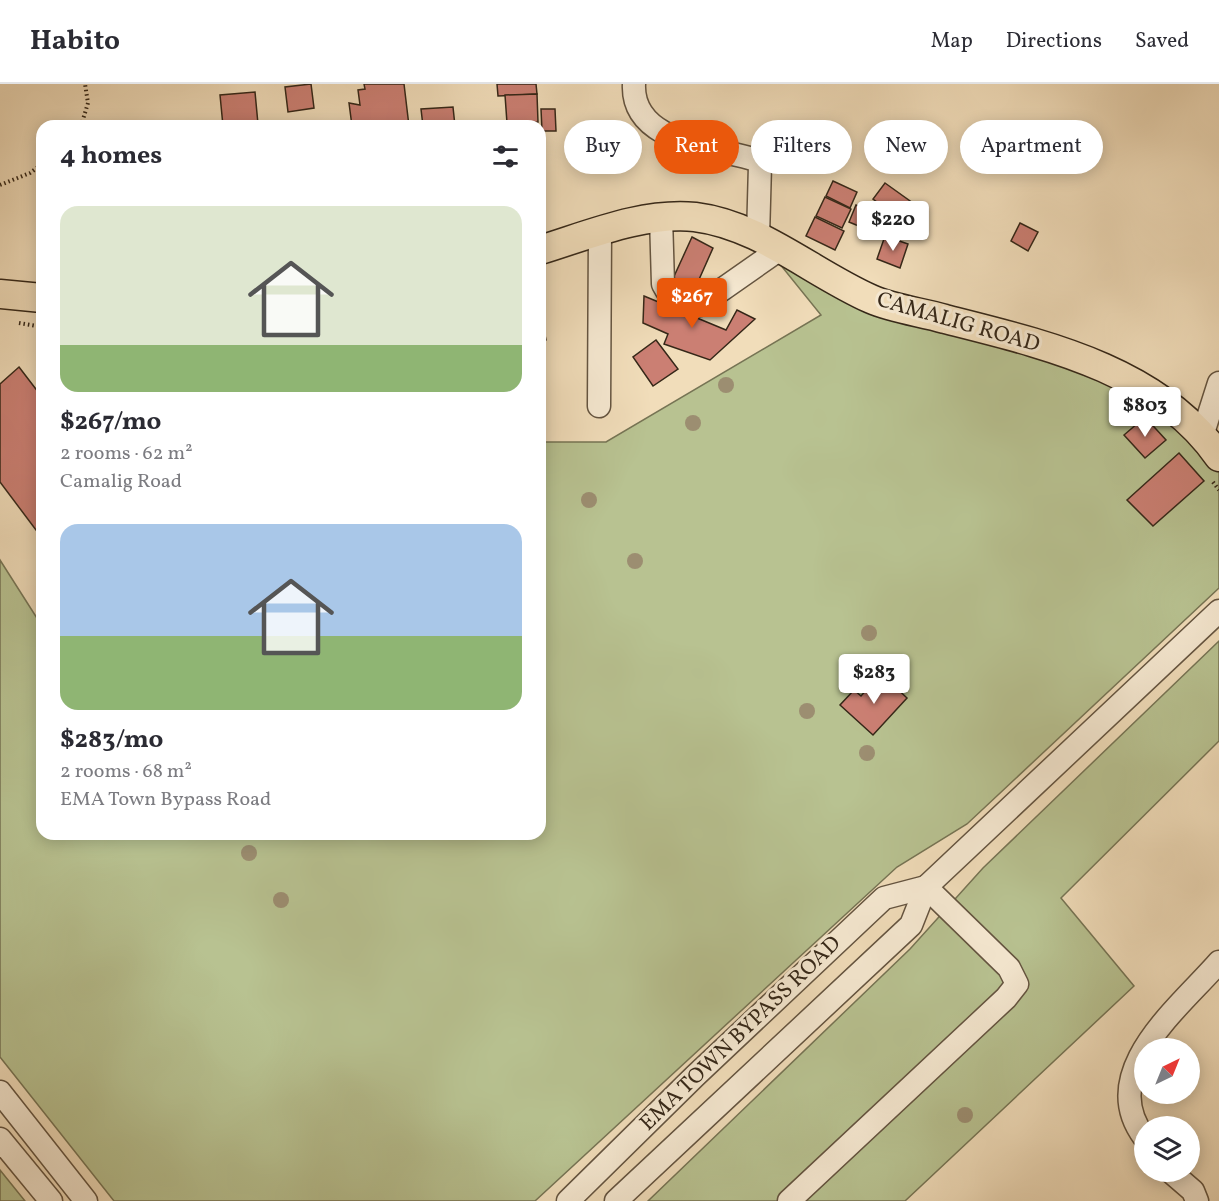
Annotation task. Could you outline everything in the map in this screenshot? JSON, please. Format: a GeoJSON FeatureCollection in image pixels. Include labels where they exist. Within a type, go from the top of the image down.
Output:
{"type":"FeatureCollection","features":[{"type":"Feature","properties":{"kind":"main road","name":"CAMALIG ROAD"},"geometry":{"type":"LineString","coordinates":[[546,248],[661,217],[711,220],[730,225],[769,243],[872,300],[991,331],[1116,372],[1178,412],[1203,433],[1219,457]]}},
{"type":"Feature","properties":{"kind":"main road"},"geometry":{"type":"LineString","coordinates":[[0,294],[36,297]]}},
{"type":"Feature","properties":{"kind":"street"},"geometry":{"type":"LineString","coordinates":[[634,84],[636,102],[642,114],[659,129],[695,147],[756,160],[760,165],[769,243],[700,305],[667,291],[663,284],[661,217]]}},
{"type":"Feature","properties":{"kind":"street"},"geometry":{"type":"LineString","coordinates":[[598,406],[600,232]]}},
{"type":"Feature","properties":{"kind":"street"},"geometry":{"type":"LineString","coordinates":[[1203,433],[1219,383]]}},
{"type":"Feature","properties":{"kind":"street","name":"EMA TOWN BYPASS ROAD"},"geometry":{"type":"LineString","coordinates":[[616,1201],[911,925],[926,886],[1219,611]]}},
{"type":"Feature","properties":{"kind":"street"},"geometry":{"type":"LineString","coordinates":[[789,1201],[1006,998],[1017,984],[1010,968],[926,886]]}},
{"type":"Feature","properties":{"kind":"street","name":"EMA TOWN BYPASS ROAD"},"geometry":{"type":"LineString","coordinates":[[568,1201],[695,1076],[884,898],[926,886]]}},
{"type":"Feature","properties":{"kind":"street"},"geometry":{"type":"LineString","coordinates":[[1134,1123],[1128,1086],[1146,1043],[1219,962]]}},
{"type":"Feature","properties":{"kind":"street"},"geometry":{"type":"LineString","coordinates":[[0,1092],[86,1201]]}},
{"type":"Feature","properties":{"kind":"street"},"geometry":{"type":"LineString","coordinates":[[0,1139],[51,1201]]}},
{"type":"Feature","properties":{"kind":"street"},"geometry":{"type":"LineString","coordinates":[[1183,1182],[1193,1191],[1197,1201]]}},
{"type":"Feature","properties":{"kind":"path"},"geometry":{"type":"LineString","coordinates":[[83,120],[88,102],[85,84]]}},
{"type":"Feature","properties":{"kind":"path"},"geometry":{"type":"LineString","coordinates":[[0,185],[36,168]]}},
{"type":"Feature","properties":{"kind":"green space"},"geometry":{"type":"Polygon","coordinates":[[[758,237],[872,300],[1084,360],[1219,458],[1219,588],[967,824],[897,867],[535,1201],[114,1201],[0,1057],[0,560],[36,617],[36,840],[546,840],[546,442],[606,442],[821,315],[758,237]]]}},
{"type":"Feature","properties":{"kind":"green space"},"geometry":{"type":"Polygon","coordinates":[[[1219,641],[1219,741],[1061,898],[1134,986],[905,1201],[648,1201],[910,949],[983,868],[1219,641]]]}},
{"type":"Feature","properties":{"kind":"green space"},"geometry":{"type":"Polygon","coordinates":[[[0,1170],[25,1201],[0,1201],[0,1170]]]}},
{"type":"Feature","properties":{"kind":"building"},"geometry":{"type":"Polygon","coordinates":[[[311,84],[314,108],[288,112],[285,87],[311,84]]]}},
{"type":"Feature","properties":{"kind":"building"},"geometry":{"type":"Polygon","coordinates":[[[364,84],[404,84],[408,120],[351,120],[349,103],[360,105],[358,90],[365,89],[364,84]]]}},
{"type":"Feature","properties":{"kind":"building"},"geometry":{"type":"Polygon","coordinates":[[[497,84],[536,84],[537,94],[498,96],[497,84]]]}},
{"type":"Feature","properties":{"kind":"building"},"geometry":{"type":"Polygon","coordinates":[[[255,92],[258,120],[222,120],[220,95],[255,92]]]}},
{"type":"Feature","properties":{"kind":"building"},"geometry":{"type":"Polygon","coordinates":[[[537,94],[538,120],[507,120],[505,95],[537,94]]]}},
{"type":"Feature","properties":{"kind":"building"},"geometry":{"type":"Polygon","coordinates":[[[453,107],[454,120],[422,120],[421,109],[453,107]]]}},
{"type":"Feature","properties":{"kind":"building"},"geometry":{"type":"Polygon","coordinates":[[[541,109],[555,109],[556,131],[546,131],[546,120],[542,120],[541,109]]]}},
{"type":"Feature","properties":{"kind":"building"},"geometry":{"type":"Polygon","coordinates":[[[833,181],[857,192],[850,208],[826,196],[833,181]]]}},
{"type":"Feature","properties":{"kind":"building"},"geometry":{"type":"Polygon","coordinates":[[[885,183],[917,206],[905,223],[873,199],[885,183]]]}},
{"type":"Feature","properties":{"kind":"building"},"geometry":{"type":"Polygon","coordinates":[[[825,197],[851,209],[842,228],[816,216],[825,197]]]}},
{"type":"Feature","properties":{"kind":"building"},"geometry":{"type":"Polygon","coordinates":[[[856,205],[873,212],[866,229],[849,222],[856,205]]]}},
{"type":"Feature","properties":{"kind":"building"},"geometry":{"type":"Polygon","coordinates":[[[815,217],[844,231],[835,250],[806,236],[815,217]]]}},
{"type":"Feature","properties":{"kind":"building"},"geometry":{"type":"Polygon","coordinates":[[[1020,223],[1038,232],[1028,251],[1011,241],[1020,223]]]}},
{"type":"Feature","properties":{"kind":"building"},"geometry":{"type":"Polygon","coordinates":[[[885,236],[908,244],[900,268],[877,259],[885,236]]]}},
{"type":"Feature","properties":{"kind":"building"},"geometry":{"type":"Polygon","coordinates":[[[692,237],[713,248],[693,293],[671,283],[692,237]]]}},
{"type":"Feature","properties":{"kind":"building"},"geometry":{"type":"Polygon","coordinates":[[[644,296],[726,330],[737,310],[755,319],[710,360],[664,344],[668,334],[643,323],[644,296]]]}},
{"type":"Feature","properties":{"kind":"building"},"geometry":{"type":"Polygon","coordinates":[[[656,340],[678,369],[653,386],[633,357],[656,340]]]}},
{"type":"Feature","properties":{"kind":"building"},"geometry":{"type":"Polygon","coordinates":[[[19,367],[36,389],[36,530],[0,482],[0,384],[19,367]]]}},
{"type":"Feature","properties":{"kind":"building"},"geometry":{"type":"Polygon","coordinates":[[[1145,417],[1166,440],[1145,458],[1124,435],[1145,417]]]}},
{"type":"Feature","properties":{"kind":"building"},"geometry":{"type":"Polygon","coordinates":[[[1179,453],[1204,481],[1153,526],[1127,500],[1179,453]]]}},
{"type":"Feature","properties":{"kind":"building"},"geometry":{"type":"Polygon","coordinates":[[[876,679],[885,687],[890,682],[907,698],[873,735],[840,705],[854,690],[861,696],[876,679]]]}}]}
